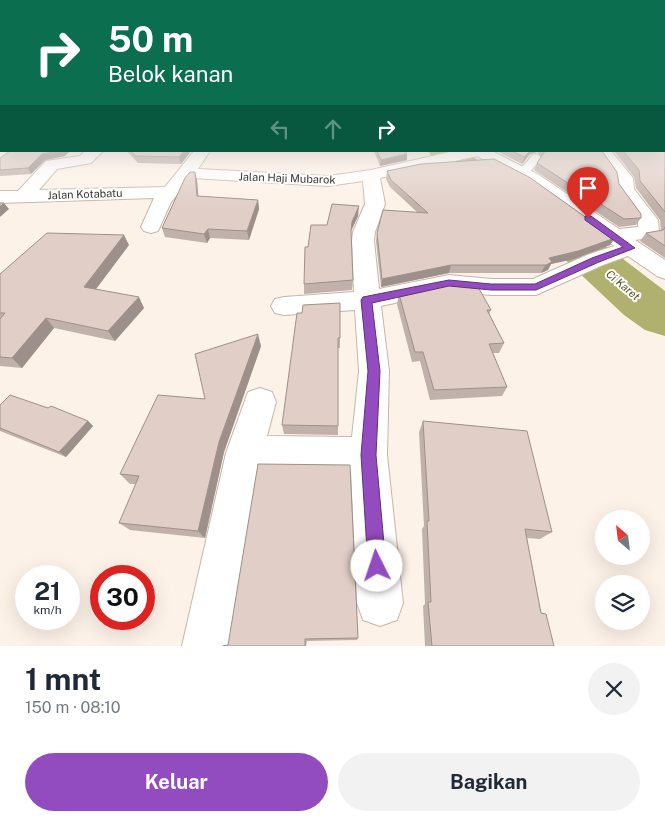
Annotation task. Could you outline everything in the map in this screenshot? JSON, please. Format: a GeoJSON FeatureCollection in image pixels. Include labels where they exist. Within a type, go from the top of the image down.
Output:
{"type":"FeatureCollection","features":[{"type":"Feature","properties":{"kind":"street"},"geometry":{"type":"LineString","coordinates":[[24,196],[52,165],[85,160],[94,152]]}},
{"type":"Feature","properties":{"kind":"street"},"geometry":{"type":"LineString","coordinates":[[151,228],[162,200],[186,174],[201,152]]}},
{"type":"Feature","properties":{"kind":"street","name":"Jalan Haji Mubarok"},"geometry":{"type":"LineString","coordinates":[[186,174],[315,182],[342,180],[472,152]]}},
{"type":"Feature","properties":{"kind":"street"},"geometry":{"type":"LineString","coordinates":[[482,152],[533,179],[665,270]]}},
{"type":"Feature","properties":{"kind":"street"},"geometry":{"type":"LineString","coordinates":[[284,306],[367,300],[449,283],[491,287],[536,287],[595,260],[622,242],[648,232],[648,220],[638,210],[634,200],[625,190],[624,178],[604,152]]}},
{"type":"Feature","properties":{"kind":"street"},"geometry":{"type":"LineString","coordinates":[[371,175],[375,204],[364,232],[367,300],[374,371],[369,455],[380,604]]}},
{"type":"Feature","properties":{"kind":"street","name":"Jalan Kotabatu"},"geometry":{"type":"LineString","coordinates":[[0,197],[170,192]]}},
{"type":"Feature","properties":{"kind":"street"},"geometry":{"type":"LineString","coordinates":[[207,646],[244,453],[260,402]]}},
{"type":"Feature","properties":{"kind":"street"},"geometry":{"type":"LineString","coordinates":[[244,453],[369,455]]}},
{"type":"Feature","properties":{"kind":"lane"},"geometry":{"type":"LineString","coordinates":[[520,173],[529,168],[536,157]]}},
{"type":"Feature","properties":{"kind":"building"},"geometry":{"type":"Polygon","coordinates":[[[9,152],[54,152],[42,154],[28,168],[0,170],[0,158],[9,152]]]}},
{"type":"Feature","properties":{"kind":"building"},"geometry":{"type":"Polygon","coordinates":[[[132,152],[183,152],[179,157],[135,156],[132,152]]]}},
{"type":"Feature","properties":{"kind":"building"},"geometry":{"type":"Polygon","coordinates":[[[377,152],[406,152],[407,154],[381,160],[377,152]]]}},
{"type":"Feature","properties":{"kind":"building"},"geometry":{"type":"Polygon","coordinates":[[[514,152],[529,152],[524,157],[514,152]]]}},
{"type":"Feature","properties":{"kind":"building"},"geometry":{"type":"Polygon","coordinates":[[[544,152],[603,152],[617,172],[619,184],[641,214],[641,218],[624,219],[537,163],[544,152]]]}},
{"type":"Feature","properties":{"kind":"building"},"geometry":{"type":"Polygon","coordinates":[[[624,152],[665,152],[665,212],[640,181],[639,170],[624,152]]]}},
{"type":"Feature","properties":{"kind":"building"},"geometry":{"type":"Polygon","coordinates":[[[494,159],[529,177],[615,238],[578,251],[549,258],[552,262],[546,265],[451,265],[382,279],[377,233],[383,210],[428,213],[391,180],[387,171],[421,164],[494,159]]]}},
{"type":"Feature","properties":{"kind":"building"},"geometry":{"type":"Polygon","coordinates":[[[190,172],[195,172],[197,196],[258,200],[247,231],[208,229],[204,234],[162,228],[185,178],[190,172]]]}},
{"type":"Feature","properties":{"kind":"building"},"geometry":{"type":"Polygon","coordinates":[[[332,204],[359,206],[352,222],[351,231],[353,280],[304,284],[305,247],[308,247],[311,225],[327,225],[332,204]]]}},
{"type":"Feature","properties":{"kind":"building"},"geometry":{"type":"Polygon","coordinates":[[[665,227],[665,246],[646,233],[663,230],[665,227]]]}},
{"type":"Feature","properties":{"kind":"building"},"geometry":{"type":"Polygon","coordinates":[[[47,233],[124,235],[84,287],[139,297],[108,331],[46,318],[12,358],[0,357],[0,319],[5,313],[0,313],[0,274],[47,233]]]}},
{"type":"Feature","properties":{"kind":"building"},"geometry":{"type":"Polygon","coordinates":[[[452,283],[477,285],[491,310],[487,310],[504,343],[489,344],[507,387],[434,390],[423,352],[415,352],[399,294],[452,283]]]}},
{"type":"Feature","properties":{"kind":"building"},"geometry":{"type":"Polygon","coordinates":[[[340,303],[338,426],[282,425],[297,313],[302,313],[303,305],[340,303]]]}},
{"type":"Feature","properties":{"kind":"building"},"geometry":{"type":"Polygon","coordinates":[[[258,334],[219,442],[198,531],[119,523],[139,476],[120,474],[158,395],[205,399],[195,354],[258,334]]]}},
{"type":"Feature","properties":{"kind":"building"},"geometry":{"type":"Polygon","coordinates":[[[10,395],[48,408],[51,406],[88,421],[59,452],[0,428],[0,405],[10,395]]]}},
{"type":"Feature","properties":{"kind":"building"},"geometry":{"type":"Polygon","coordinates":[[[423,421],[527,431],[552,532],[525,529],[541,613],[546,614],[554,646],[432,646],[428,602],[431,602],[427,521],[429,521],[423,421]]]}},
{"type":"Feature","properties":{"kind":"building"},"geometry":{"type":"Polygon","coordinates":[[[258,464],[350,465],[358,638],[305,639],[305,646],[223,646],[228,645],[258,464]]]}},
{"type":"Feature","properties":{"kind":"waterway","name":"Ci Karet"},"geometry":{"type":"LineString","coordinates":[[445,152],[483,181],[521,235],[573,243],[643,302],[665,316]]}},
{"type":"Feature","properties":{"kind":"route"},"geometry":{"type":"LineString","coordinates":[[377,566],[369,455],[374,371],[367,300],[449,283],[491,287],[536,287],[595,260],[630,248],[588,218]]}}]}
